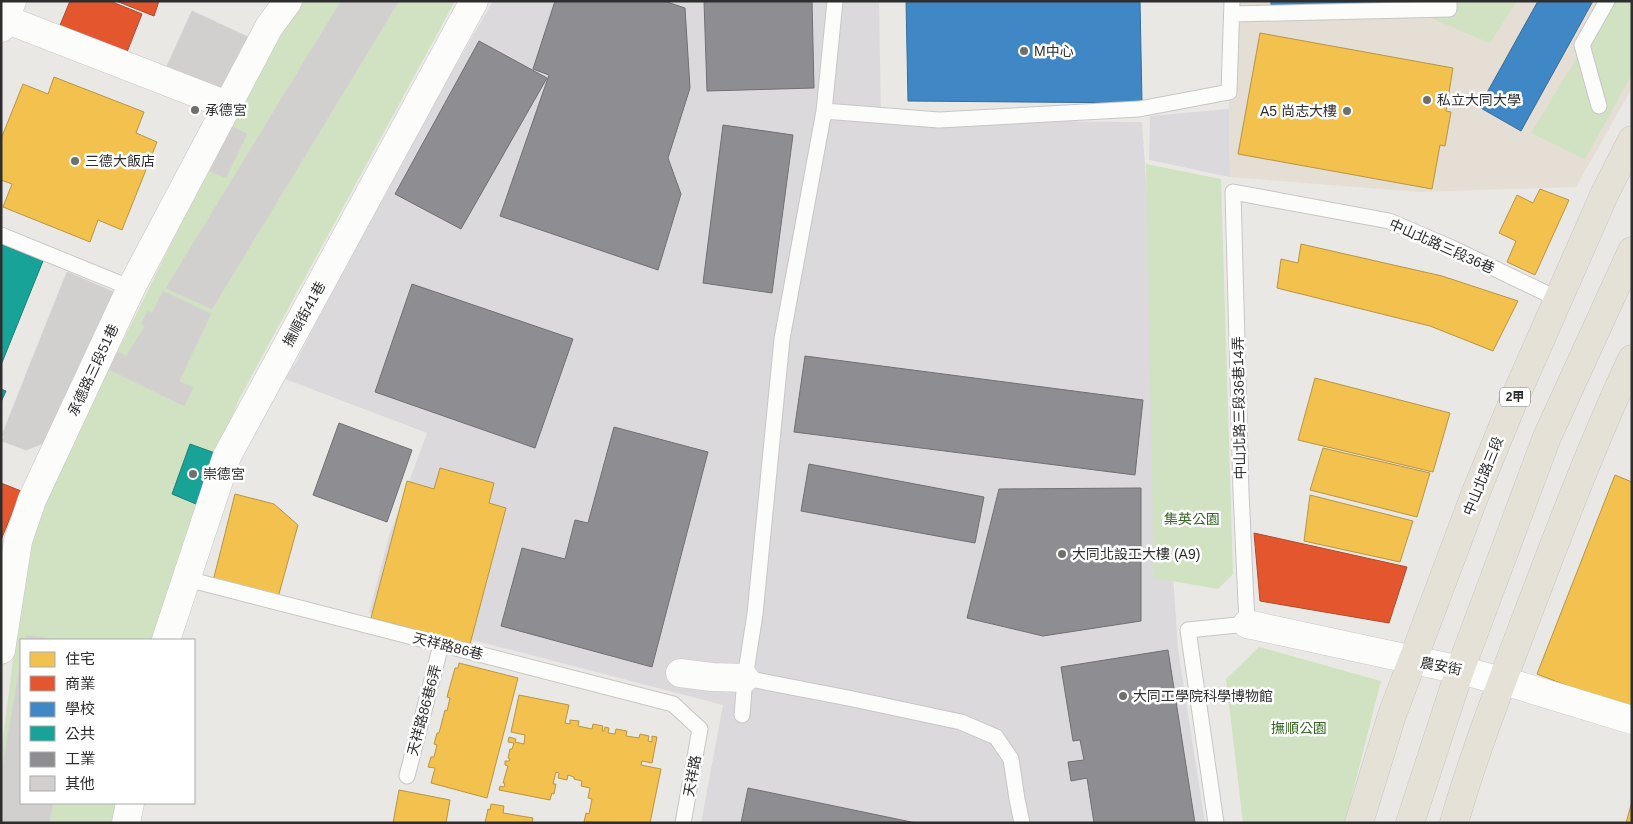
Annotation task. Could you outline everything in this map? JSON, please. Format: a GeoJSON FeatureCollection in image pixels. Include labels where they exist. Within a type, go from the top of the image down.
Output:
{"type":"FeatureCollection","features":[{"type":"Feature","properties":{"kind":"main road","name":"中山北路三段"},"geometry":{"type":"LineString","coordinates":[[1359,823],[1392,715],[1476,492],[1558,299],[1605,193],[1632,140]]}},
{"type":"Feature","properties":{"kind":"main road"},"geometry":{"type":"LineString","coordinates":[[1410,823],[1460,670],[1547,437],[1632,251]]}},
{"type":"Feature","properties":{"kind":"main road"},"geometry":{"type":"LineString","coordinates":[[1454,823],[1502,680],[1569,504],[1611,403],[1632,359]]}},
{"type":"Feature","properties":{"kind":"street","name":"承德路三段51巷"},"geometry":{"type":"LineString","coordinates":[[1,650],[18,541],[32,500],[131,288],[269,27],[288,1]]}},
{"type":"Feature","properties":{"kind":"street","name":"撫順街41巷"},"geometry":{"type":"LineString","coordinates":[[166,639],[227,456],[474,1]]}},
{"type":"Feature","properties":{"kind":"street"},"geometry":{"type":"LineString","coordinates":[[6,16],[227,105]]}},
{"type":"Feature","properties":{"kind":"street","name":"農安街"},"geometry":{"type":"LineString","coordinates":[[1247,624],[1502,680],[1632,720]]}},
{"type":"Feature","properties":{"kind":"street"},"geometry":{"type":"LineString","coordinates":[[680,673],[712,678],[744,678]]}},
{"type":"Feature","properties":{"kind":"street"},"geometry":{"type":"LineString","coordinates":[[126,823],[130,804]]}},
{"type":"Feature","properties":{"kind":"lane"},"geometry":{"type":"LineString","coordinates":[[742,716],[744,678],[755,614],[782,339],[824,111],[835,1]]}},
{"type":"Feature","properties":{"kind":"lane"},"geometry":{"type":"LineString","coordinates":[[824,111],[938,120],[1139,109],[1229,92],[1232,8],[1448,10],[1449,1]]}},
{"type":"Feature","properties":{"kind":"lane"},"geometry":{"type":"LineString","coordinates":[[1599,106],[1582,45],[1607,1]]}},
{"type":"Feature","properties":{"kind":"lane","name":"中山北路三段36巷"},"geometry":{"type":"LineString","coordinates":[[1233,192],[1389,221],[1452,248],[1558,299]]}},
{"type":"Feature","properties":{"kind":"lane","name":"中山北路三段36巷14弄"},"geometry":{"type":"LineString","coordinates":[[1233,192],[1241,492],[1247,624]]}},
{"type":"Feature","properties":{"kind":"lane"},"geometry":{"type":"LineString","coordinates":[[1,235],[131,288]]}},
{"type":"Feature","properties":{"kind":"lane","name":"天祥路86巷"},"geometry":{"type":"LineString","coordinates":[[187,579],[673,704],[700,729]]}},
{"type":"Feature","properties":{"kind":"lane"},"geometry":{"type":"LineString","coordinates":[[1216,823],[1188,630],[1247,624]]}},
{"type":"Feature","properties":{"kind":"lane","name":"天祥路86巷6弄"},"geometry":{"type":"LineString","coordinates":[[406,776],[441,645]]}},
{"type":"Feature","properties":{"kind":"lane"},"geometry":{"type":"LineString","coordinates":[[744,678],[961,722],[996,737],[1011,759],[1022,823]]}},
{"type":"Feature","properties":{"kind":"lane","name":"天祥路"},"geometry":{"type":"LineString","coordinates":[[684,823],[700,729]]}},
{"type":"Feature","properties":{"kind":"shaded area"},"geometry":{"type":"Polygon","coordinates":[[[493,1],[879,1],[881,120],[1142,122],[1178,649],[1205,823],[701,823],[723,705],[369,613],[389,536],[427,433],[285,379],[296,362],[383,191],[493,1]]]}},
{"type":"Feature","properties":{"kind":"shaded area","name":"私立大同大學"},"geometry":{"type":"Polygon","coordinates":[[[1232,1],[1632,1],[1632,88],[1576,187],[1419,192],[1230,177],[1229,92],[1232,1]]]}},
{"type":"Feature","properties":{"kind":"shaded area"},"geometry":{"type":"Polygon","coordinates":[[[1229,109],[1230,177],[1149,160],[1150,116],[1229,109]]]}},
{"type":"Feature","properties":{"kind":"green space"},"geometry":{"type":"Polygon","coordinates":[[[300,1],[455,1],[239,399],[178,560],[158,639],[20,639],[20,804],[117,804],[112,823],[1,823],[1,755],[29,530],[275,34],[300,1]]]}},
{"type":"Feature","properties":{"kind":"green space"},"geometry":{"type":"Polygon","coordinates":[[[1435,1],[1517,1],[1490,43],[1433,19],[1435,1]]]}},
{"type":"Feature","properties":{"kind":"green space"},"geometry":{"type":"Polygon","coordinates":[[[1611,1],[1632,1],[1632,74],[1585,159],[1531,133],[1611,1]]]}},
{"type":"Feature","properties":{"kind":"green space","name":"集英公園"},"geometry":{"type":"Polygon","coordinates":[[[1146,164],[1221,179],[1233,574],[1218,589],[1154,578],[1146,164]]]}},
{"type":"Feature","properties":{"kind":"green space","name":"撫順公園"},"geometry":{"type":"Polygon","coordinates":[[[1259,647],[1381,681],[1345,823],[1243,823],[1226,679],[1259,647]]]}},
{"type":"Feature","properties":{"kind":"building: 住宅","name":"A5 尚志大樓"},"geometry":{"type":"Polygon","coordinates":[[[1260,33],[1453,68],[1446,111],[1451,112],[1445,146],[1440,145],[1432,189],[1238,154],[1260,33]]]}},
{"type":"Feature","properties":{"kind":"building: 住宅","name":"三德大飯店"},"geometry":{"type":"Polygon","coordinates":[[[54,77],[144,112],[136,133],[157,142],[122,230],[98,220],[90,242],[3,207],[12,184],[1,180],[1,139],[23,84],[48,94],[54,77]]]}},
{"type":"Feature","properties":{"kind":"building: 住宅"},"geometry":{"type":"Polygon","coordinates":[[[1540,189],[1569,200],[1535,275],[1507,262],[1516,241],[1499,233],[1517,195],[1533,203],[1540,189]]]}},
{"type":"Feature","properties":{"kind":"building: 住宅"},"geometry":{"type":"Polygon","coordinates":[[[1301,244],[1442,276],[1518,301],[1493,351],[1430,326],[1277,288],[1281,259],[1298,263],[1301,244]]]}},
{"type":"Feature","properties":{"kind":"building: 住宅"},"geometry":{"type":"Polygon","coordinates":[[[1315,378],[1450,413],[1433,472],[1298,440],[1315,378]]]}},
{"type":"Feature","properties":{"kind":"building: 住宅"},"geometry":{"type":"Polygon","coordinates":[[[1323,448],[1430,473],[1417,517],[1310,490],[1323,448]]]}},
{"type":"Feature","properties":{"kind":"building: 住宅"},"geometry":{"type":"Polygon","coordinates":[[[440,468],[494,483],[489,503],[506,508],[470,644],[371,618],[407,481],[434,489],[440,468]]]}},
{"type":"Feature","properties":{"kind":"building: 住宅"},"geometry":{"type":"Polygon","coordinates":[[[1615,475],[1632,482],[1632,711],[1537,674],[1615,475]]]}},
{"type":"Feature","properties":{"kind":"building: 住宅"},"geometry":{"type":"Polygon","coordinates":[[[235,494],[274,504],[298,525],[277,601],[212,585],[235,494]]]}},
{"type":"Feature","properties":{"kind":"building: 住宅"},"geometry":{"type":"Polygon","coordinates":[[[1310,495],[1413,521],[1400,562],[1304,541],[1310,495]]]}},
{"type":"Feature","properties":{"kind":"building: 住宅"},"geometry":{"type":"Polygon","coordinates":[[[459,663],[518,678],[487,798],[431,783],[435,768],[428,767],[431,757],[434,757],[437,745],[434,744],[445,710],[447,711],[450,698],[447,697],[455,668],[458,668],[459,663]]]}},
{"type":"Feature","properties":{"kind":"building: 住宅"},"geometry":{"type":"Polygon","coordinates":[[[519,695],[569,705],[565,723],[570,724],[570,720],[579,721],[578,726],[592,729],[593,724],[603,726],[602,731],[604,731],[605,727],[609,728],[608,733],[615,734],[616,729],[627,731],[626,736],[639,738],[640,734],[649,736],[648,741],[652,742],[652,736],[657,737],[652,763],[642,761],[641,765],[661,769],[650,823],[584,822],[586,813],[589,814],[592,799],[588,798],[590,788],[581,786],[582,781],[568,775],[567,780],[558,778],[559,773],[556,772],[553,784],[556,784],[554,794],[552,793],[550,800],[499,790],[500,786],[504,787],[505,783],[503,783],[508,766],[505,765],[505,761],[510,759],[508,758],[510,749],[512,749],[514,743],[508,742],[509,737],[516,739],[515,742],[524,744],[525,735],[511,732],[519,695]]]}},
{"type":"Feature","properties":{"kind":"building: 住宅"},"geometry":{"type":"Polygon","coordinates":[[[399,790],[450,800],[446,823],[393,823],[399,790]]]}},
{"type":"Feature","properties":{"kind":"building: 住宅"},"geometry":{"type":"Polygon","coordinates":[[[1632,801],[1632,823],[1626,823],[1632,801]]]}},
{"type":"Feature","properties":{"kind":"building: 住宅"},"geometry":{"type":"Polygon","coordinates":[[[491,804],[504,806],[503,813],[533,818],[532,823],[485,823],[491,804]]]}},
{"type":"Feature","properties":{"kind":"building: 商業"},"geometry":{"type":"Polygon","coordinates":[[[70,1],[110,1],[142,14],[125,57],[58,30],[70,1]]]}},
{"type":"Feature","properties":{"kind":"building: 商業"},"geometry":{"type":"Polygon","coordinates":[[[116,1],[159,1],[154,16],[116,1]]]}},
{"type":"Feature","properties":{"kind":"building: 商業"},"geometry":{"type":"Polygon","coordinates":[[[1,483],[21,491],[1,540],[1,483]]]}},
{"type":"Feature","properties":{"kind":"building: 商業"},"geometry":{"type":"Polygon","coordinates":[[[1254,533],[1407,567],[1389,623],[1260,601],[1254,533]]]}},
{"type":"Feature","properties":{"kind":"building: 學校","name":"M中心"},"geometry":{"type":"Polygon","coordinates":[[[906,1],[1140,1],[1142,103],[908,101],[906,1]]]}},
{"type":"Feature","properties":{"kind":"building: 學校"},"geometry":{"type":"Polygon","coordinates":[[[1271,1],[1423,1],[1423,6],[1271,7],[1271,1]]]}},
{"type":"Feature","properties":{"kind":"building: 學校"},"geometry":{"type":"Polygon","coordinates":[[[1538,1],[1593,1],[1521,131],[1479,107],[1538,1]]]}},
{"type":"Feature","properties":{"kind":"building: 公共"},"geometry":{"type":"Polygon","coordinates":[[[1,244],[43,261],[1,365],[1,244]]]}},
{"type":"Feature","properties":{"kind":"building: 公共"},"geometry":{"type":"Polygon","coordinates":[[[1,389],[6,391],[1,402],[1,389]]]}},
{"type":"Feature","properties":{"kind":"building: 公共","name":"崇德宮"},"geometry":{"type":"Polygon","coordinates":[[[190,444],[215,453],[196,504],[172,494],[190,444]]]}},
{"type":"Feature","properties":{"kind":"building: 工業"},"geometry":{"type":"Polygon","coordinates":[[[555,1],[664,1],[685,8],[690,88],[668,158],[681,194],[658,270],[500,216],[549,75],[533,69],[555,1]]]}},
{"type":"Feature","properties":{"kind":"building: 工業"},"geometry":{"type":"Polygon","coordinates":[[[704,1],[812,1],[814,88],[707,91],[704,1]]]}},
{"type":"Feature","properties":{"kind":"building: 工業"},"geometry":{"type":"Polygon","coordinates":[[[479,41],[547,78],[461,229],[395,194],[479,41]]]}},
{"type":"Feature","properties":{"kind":"building: 工業"},"geometry":{"type":"Polygon","coordinates":[[[723,125],[793,135],[772,293],[703,283],[723,125]]]}},
{"type":"Feature","properties":{"kind":"building: 工業"},"geometry":{"type":"Polygon","coordinates":[[[412,284],[573,339],[535,448],[375,392],[412,284]]]}},
{"type":"Feature","properties":{"kind":"building: 工業"},"geometry":{"type":"Polygon","coordinates":[[[805,356],[1143,400],[1135,475],[794,432],[805,356]]]}},
{"type":"Feature","properties":{"kind":"building: 工業"},"geometry":{"type":"Polygon","coordinates":[[[339,423],[412,450],[387,522],[313,495],[339,423]]]}},
{"type":"Feature","properties":{"kind":"building: 工業"},"geometry":{"type":"Polygon","coordinates":[[[614,427],[708,452],[652,667],[501,626],[522,548],[565,559],[575,520],[588,523],[614,427]]]}},
{"type":"Feature","properties":{"kind":"building: 工業"},"geometry":{"type":"Polygon","coordinates":[[[809,464],[984,497],[975,543],[801,511],[809,464]]]}},
{"type":"Feature","properties":{"kind":"building: 工業","name":"大同北設工大樓 (A9)"},"geometry":{"type":"Polygon","coordinates":[[[1141,488],[1141,621],[1043,636],[967,618],[999,489],[1141,488]]]}},
{"type":"Feature","properties":{"kind":"building: 工業"},"geometry":{"type":"Polygon","coordinates":[[[1168,650],[1195,823],[1094,823],[1087,778],[1071,781],[1068,762],[1084,760],[1080,740],[1073,741],[1061,667],[1168,650]]]}},
{"type":"Feature","properties":{"kind":"building: 工業"},"geometry":{"type":"Polygon","coordinates":[[[748,788],[916,823],[741,823],[748,788]]]}},
{"type":"Feature","properties":{"kind":"building: 其他"},"geometry":{"type":"Polygon","coordinates":[[[341,1],[399,1],[212,309],[166,288],[341,1]]]}},
{"type":"Feature","properties":{"kind":"building: 其他"},"geometry":{"type":"Polygon","coordinates":[[[192,11],[248,37],[223,92],[167,66],[192,11]]]}},
{"type":"Feature","properties":{"kind":"building: 其他"},"geometry":{"type":"Polygon","coordinates":[[[231,126],[247,134],[226,178],[210,171],[231,126]]]}},
{"type":"Feature","properties":{"kind":"building: 其他"},"geometry":{"type":"Polygon","coordinates":[[[67,272],[116,293],[46,442],[26,450],[2,441],[4,436],[2,435],[67,272]]]}},
{"type":"Feature","properties":{"kind":"building: 其他"},"geometry":{"type":"Polygon","coordinates":[[[163,291],[211,314],[179,381],[193,388],[184,406],[106,368],[114,350],[126,356],[145,326],[141,324],[148,311],[152,313],[163,291]]]}},
{"type":"Feature","properties":{"kind":"building: 其他"},"geometry":{"type":"Polygon","coordinates":[[[26,635],[51,639],[25,639],[26,635]]]}},
{"type":"Feature","properties":{"kind":"building: 其他"},"geometry":{"type":"Polygon","coordinates":[[[20,667],[20,804],[53,804],[49,823],[1,823],[1,774],[20,667]]]}},
{"type":"Feature","properties":{"kind":"place","name":"M中心"},"geometry":{"type":"Point","coordinates":[1024,51]}},
{"type":"Feature","properties":{"kind":"place","name":"私立大同大學"},"geometry":{"type":"Point","coordinates":[1427,100]}},
{"type":"Feature","properties":{"kind":"place","name":"承德宮"},"geometry":{"type":"Point","coordinates":[195,110]}},
{"type":"Feature","properties":{"kind":"place","name":"A5 尚志大樓"},"geometry":{"type":"Point","coordinates":[1347,111]}},
{"type":"Feature","properties":{"kind":"place","name":"三德大飯店"},"geometry":{"type":"Point","coordinates":[75,161]}},
{"type":"Feature","properties":{"kind":"place","name":"崇德宮"},"geometry":{"type":"Point","coordinates":[193,474]}},
{"type":"Feature","properties":{"kind":"place","name":"大同北設工大樓 (A9)"},"geometry":{"type":"Point","coordinates":[1062,554]}},
{"type":"Feature","properties":{"kind":"place","name":"大同工學院科學博物館"},"geometry":{"type":"Point","coordinates":[1123,696]}}]}
